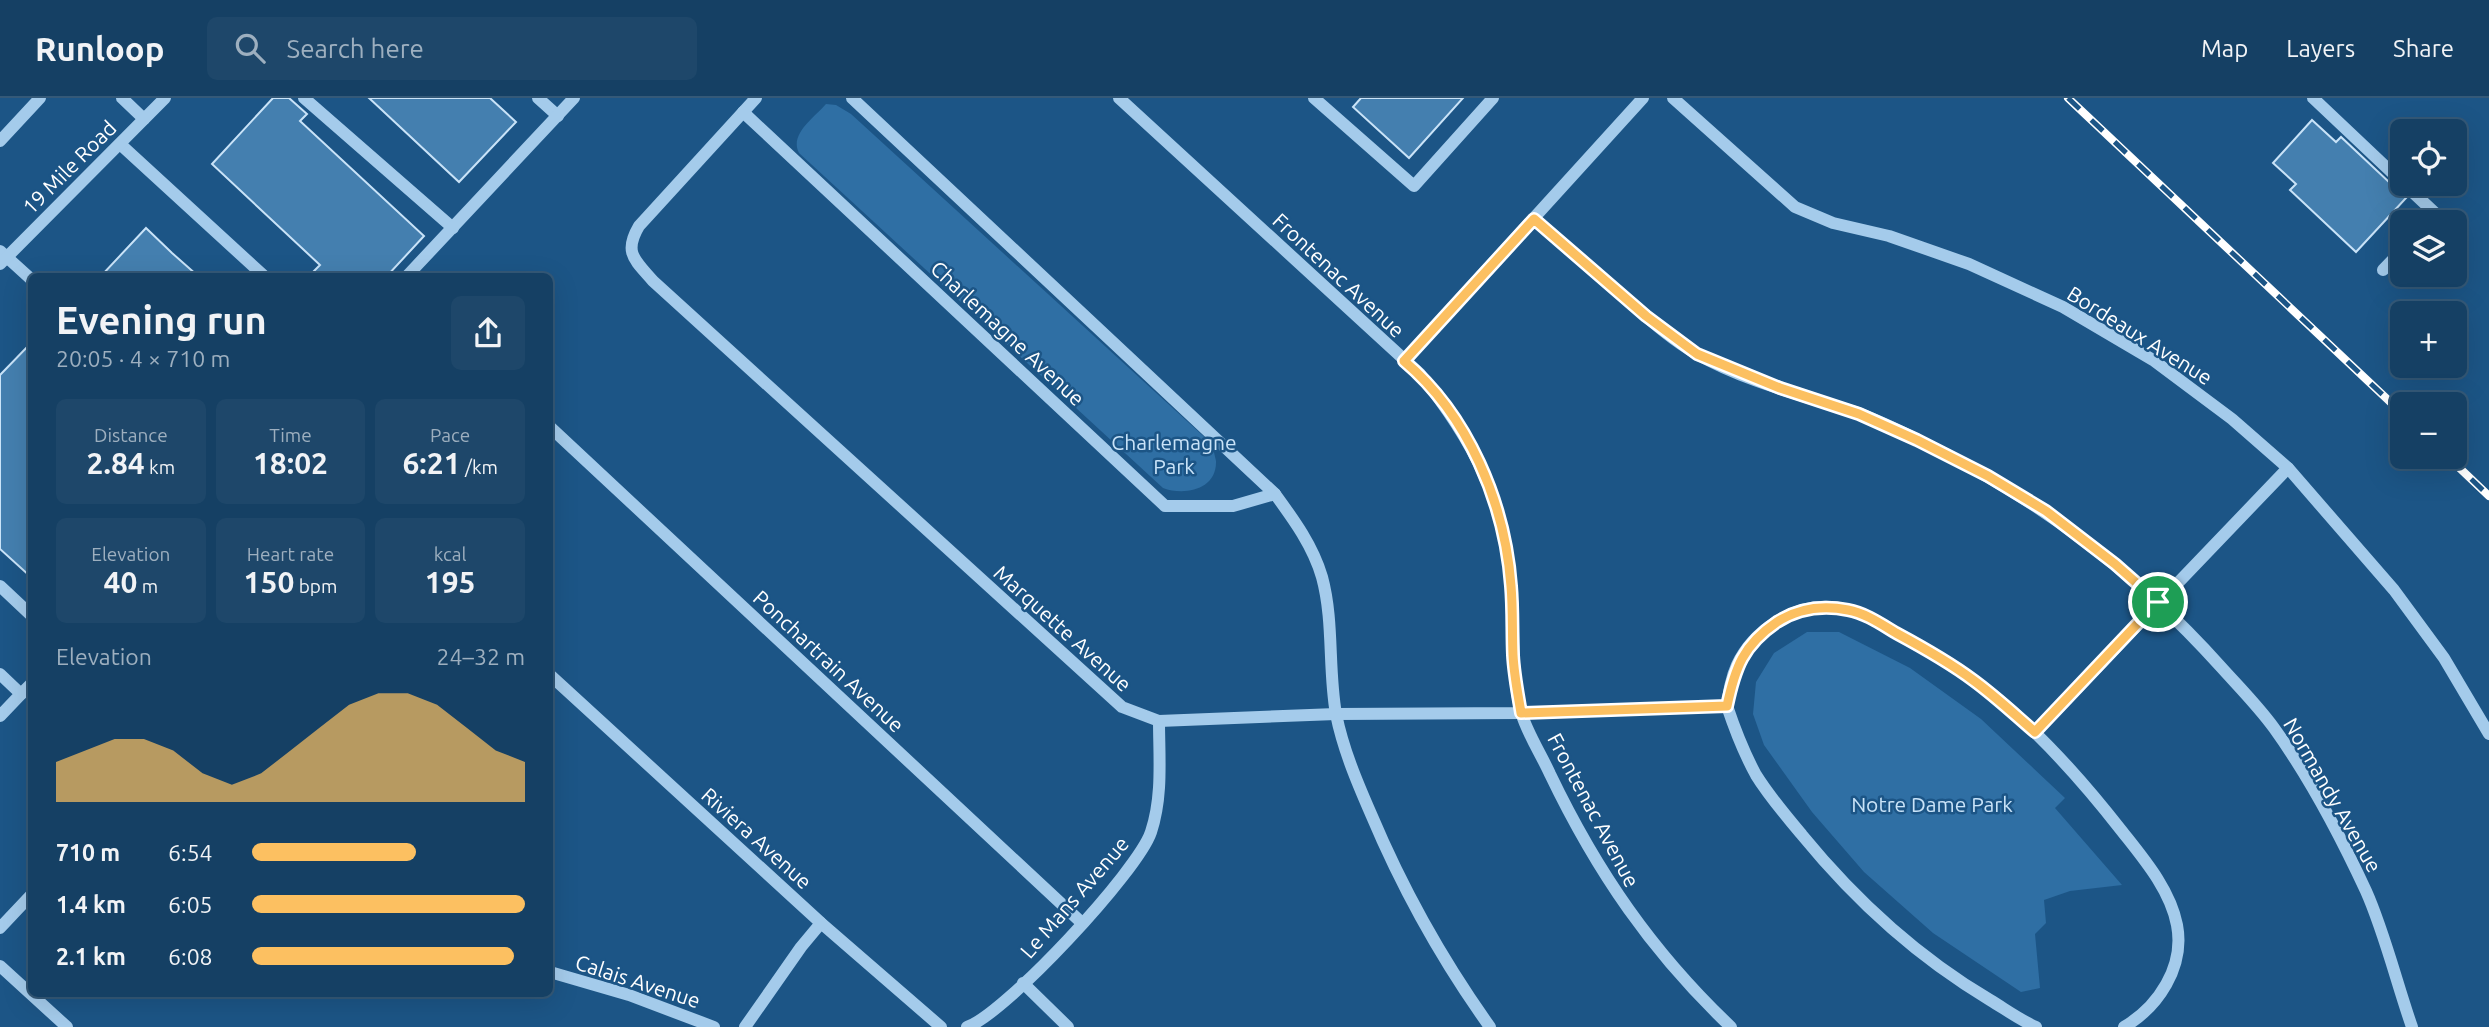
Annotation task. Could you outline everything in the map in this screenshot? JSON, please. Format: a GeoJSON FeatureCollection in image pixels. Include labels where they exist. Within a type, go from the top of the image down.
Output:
{"type":"FeatureCollection","features":[{"type":"Feature","properties":{"kind":"street"},"geometry":{"type":"LineString","coordinates":[[0,141],[40,98]]}},
{"type":"Feature","properties":{"kind":"street"},"geometry":{"type":"LineString","coordinates":[[122,98],[144,120]]}},
{"type":"Feature","properties":{"kind":"street","name":"19 Mile Road"},"geometry":{"type":"LineString","coordinates":[[2,257],[165,98]]}},
{"type":"Feature","properties":{"kind":"street"},"geometry":{"type":"LineString","coordinates":[[303,98],[453,228]]}},
{"type":"Feature","properties":{"kind":"street"},"geometry":{"type":"LineString","coordinates":[[538,98],[558,116]]}},
{"type":"Feature","properties":{"kind":"street"},"geometry":{"type":"LineString","coordinates":[[411,273],[574,98]]}},
{"type":"Feature","properties":{"kind":"street"},"geometry":{"type":"LineString","coordinates":[[743,112],[756,98]]}},
{"type":"Feature","properties":{"kind":"street"},"geometry":{"type":"LineString","coordinates":[[852,98],[1275,494],[1297,524],[1322,578],[1336,714],[1349,761],[1412,904],[1465,992],[1490,1027]]}},
{"type":"Feature","properties":{"kind":"street","name":"Frontenac Avenue"},"geometry":{"type":"LineString","coordinates":[[1119,98],[1420,374],[1446,406],[1478,459],[1497,512],[1511,585],[1513,659],[1521,713],[1571,817],[1625,906],[1683,980],[1731,1027]]}},
{"type":"Feature","properties":{"kind":"street"},"geometry":{"type":"LineString","coordinates":[[1314,98],[1414,186],[1493,98]]}},
{"type":"Feature","properties":{"kind":"street"},"geometry":{"type":"LineString","coordinates":[[1404,361],[1643,98]]}},
{"type":"Feature","properties":{"kind":"street","name":"Bordeaux Avenue"},"geometry":{"type":"LineString","coordinates":[[1672,98],[1795,207],[1833,223],[1889,236],[1969,264],[2063,307],[2118,338],[2184,382],[2232,419],[2288,468],[2394,590],[2444,658],[2489,734]]}},
{"type":"Feature","properties":{"kind":"street"},"geometry":{"type":"LineString","coordinates":[[2313,98],[2390,171]]}},
{"type":"Feature","properties":{"kind":"street","name":"Marquette Avenue"},"geometry":{"type":"LineString","coordinates":[[743,112],[639,226],[630,248],[635,260],[653,281],[1122,707],[1159,720],[1727,706]]}},
{"type":"Feature","properties":{"kind":"street","name":"Charlemagne Avenue"},"geometry":{"type":"LineString","coordinates":[[743,112],[1165,506],[1233,506],[1275,494]]}},
{"type":"Feature","properties":{"kind":"street"},"geometry":{"type":"LineString","coordinates":[[120,144],[261,273]]}},
{"type":"Feature","properties":{"kind":"street"},"geometry":{"type":"LineString","coordinates":[[2417,196],[2432,210]]}},
{"type":"Feature","properties":{"kind":"street","name":"Normandy Avenue"},"geometry":{"type":"LineString","coordinates":[[1534,219],[1646,316],[1697,354],[1780,388],[1859,414],[1988,476],[2046,511],[2115,564],[2158,602],[2200,644],[2276,730],[2314,792],[2368,895],[2412,1027]]}},
{"type":"Feature","properties":{"kind":"street"},"geometry":{"type":"LineString","coordinates":[[2,257],[28,277]]}},
{"type":"Feature","properties":{"kind":"street"},"geometry":{"type":"LineString","coordinates":[[2382,270],[2390,262]]}},
{"type":"Feature","properties":{"kind":"street","name":"Ponchartrain Avenue"},"geometry":{"type":"LineString","coordinates":[[553,430],[1082,923]]}},
{"type":"Feature","properties":{"kind":"street"},"geometry":{"type":"LineString","coordinates":[[2035,732],[2288,468]]}},
{"type":"Feature","properties":{"kind":"street"},"geometry":{"type":"LineString","coordinates":[[0,586],[28,612]]}},
{"type":"Feature","properties":{"kind":"street"},"geometry":{"type":"LineString","coordinates":[[2036,1027],[1927,960],[1902,940],[1845,884],[1785,814],[1758,777],[1738,740],[1727,706],[1738,664],[1757,638],[1775,624],[1795,612],[1812,607],[1830,607],[1864,615],[1922,647],[1973,680],[2035,732],[2104,808],[2147,863],[2169,900],[2177,926],[2173,969],[2164,990],[2147,1010],[2124,1027]]}},
{"type":"Feature","properties":{"kind":"street"},"geometry":{"type":"LineString","coordinates":[[0,674],[21,694]]}},
{"type":"Feature","properties":{"kind":"street","name":"Riviera Avenue"},"geometry":{"type":"LineString","coordinates":[[553,678],[821,923],[941,1027]]}},
{"type":"Feature","properties":{"kind":"street"},"geometry":{"type":"LineString","coordinates":[[0,716],[28,687]]}},
{"type":"Feature","properties":{"kind":"street","name":"Le Mans Avenue"},"geometry":{"type":"LineString","coordinates":[[967,1027],[986,1017],[1023,983],[1082,923],[1141,854],[1156,814],[1159,789],[1159,720]]}},
{"type":"Feature","properties":{"kind":"street"},"geometry":{"type":"LineString","coordinates":[[0,929],[28,898]]}},
{"type":"Feature","properties":{"kind":"street"},"geometry":{"type":"LineString","coordinates":[[745,1027],[821,923]]}},
{"type":"Feature","properties":{"kind":"street"},"geometry":{"type":"LineString","coordinates":[[0,966],[28,992]]}},
{"type":"Feature","properties":{"kind":"street","name":"Calais Avenue"},"geometry":{"type":"LineString","coordinates":[[553,973],[629,995],[714,1027]]}},
{"type":"Feature","properties":{"kind":"street"},"geometry":{"type":"LineString","coordinates":[[1023,983],[1068,1027]]}},
{"type":"Feature","properties":{"kind":"street"},"geometry":{"type":"LineString","coordinates":[[34,997],[66,1027]]}},
{"type":"Feature","properties":{"kind":"green space","name":"Charlemagne Park"},"geometry":{"type":"Polygon","coordinates":[[[826,104],[836,105],[851,114],[1212,444],[1216,461],[1211,479],[1189,491],[1163,488],[799,153],[797,139],[800,133],[826,104]]]}},
{"type":"Feature","properties":{"kind":"green space","name":"Notre Dame Park"},"geometry":{"type":"Polygon","coordinates":[[[1807,632],[1839,632],[1910,668],[1981,719],[2065,798],[2055,808],[2122,885],[2070,891],[2044,900],[2046,923],[2035,934],[2040,988],[2021,992],[1933,933],[1864,872],[1812,812],[1764,745],[1753,714],[1756,682],[1774,653],[1807,632]]]}},
{"type":"Feature","properties":{"kind":"building"},"geometry":{"type":"Polygon","coordinates":[[[273,98],[289,98],[307,114],[300,121],[424,236],[390,273],[312,273],[320,265],[212,164],[273,98]]]}},
{"type":"Feature","properties":{"kind":"building"},"geometry":{"type":"Polygon","coordinates":[[[369,98],[490,98],[516,122],[459,182],[369,98]]]}},
{"type":"Feature","properties":{"kind":"building"},"geometry":{"type":"Polygon","coordinates":[[[1361,98],[1463,98],[1409,158],[1353,107],[1361,98]]]}},
{"type":"Feature","properties":{"kind":"building"},"geometry":{"type":"Polygon","coordinates":[[[2312,120],[2336,142],[2341,137],[2390,183],[2390,196],[2406,198],[2395,210],[2390,210],[2390,215],[2356,252],[2290,190],[2296,184],[2273,163],[2312,120]]]}},
{"type":"Feature","properties":{"kind":"building"},"geometry":{"type":"Polygon","coordinates":[[[146,228],[195,273],[104,273],[146,228]]]}},
{"type":"Feature","properties":{"kind":"building"},"geometry":{"type":"Polygon","coordinates":[[[28,346],[28,574],[0,549],[0,375],[28,346]]]}},
{"type":"Feature","properties":{"kind":"railway"},"geometry":{"type":"LineString","coordinates":[[2068,98],[2390,402]]}},
{"type":"Feature","properties":{"kind":"railway"},"geometry":{"type":"LineString","coordinates":[[2461,469],[2489,496]]}},
{"type":"Feature","properties":{"kind":"route"},"geometry":{"type":"LineString","coordinates":[[1534,219],[1646,316],[1697,354],[1780,388],[1859,414],[1988,476],[2046,511],[2115,564],[2158,602],[2035,732],[1973,680],[1922,647],[1864,615],[1830,607],[1812,607],[1795,612],[1757,638],[1738,664],[1727,706],[1521,713],[1513,659],[1511,585],[1505,544],[1486,478],[1478,459],[1446,406],[1420,374],[1404,361],[1534,219]]}}]}
